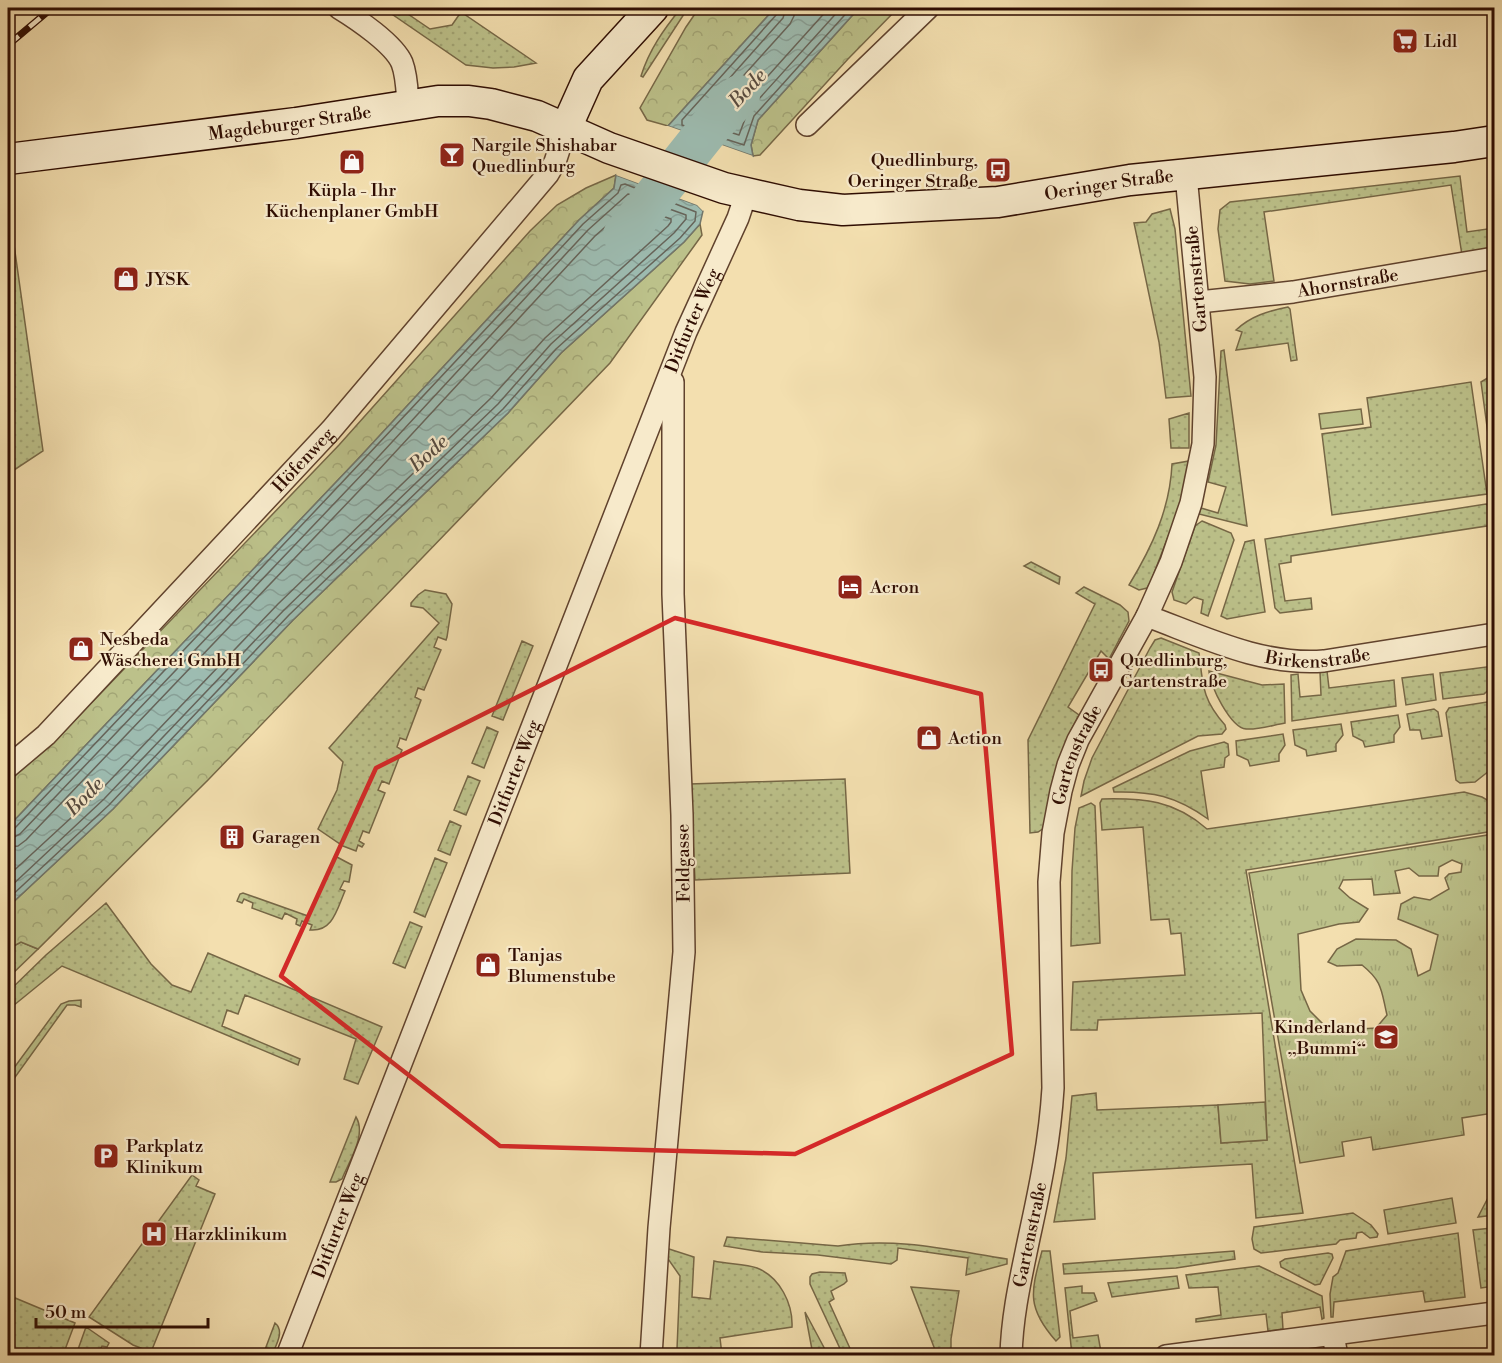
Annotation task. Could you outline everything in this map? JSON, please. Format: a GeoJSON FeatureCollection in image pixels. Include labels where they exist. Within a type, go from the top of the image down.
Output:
{"type":"FeatureCollection","features":[{"type":"Feature","properties":{"kind":"main road"},"geometry":{"type":"LineString","coordinates":[[566,129],[588,79],[653,8]]}},
{"type":"Feature","properties":{"kind":"main road","name":"Magdeburger Straße"},"geometry":{"type":"LineString","coordinates":[[8,159],[296,123],[438,100],[491,104],[537,116],[628,155]]}},
{"type":"Feature","properties":{"kind":"main road","name":"Oeringer Straße"},"geometry":{"type":"LineString","coordinates":[[628,155],[735,191],[812,207],[843,210],[998,202],[1130,180],[1494,141]]}},
{"type":"Feature","properties":{"kind":"street"},"geometry":{"type":"LineString","coordinates":[[339,8],[367,26],[400,60],[405,74],[408,105]]}},
{"type":"Feature","properties":{"kind":"street"},"geometry":{"type":"LineString","coordinates":[[807,125],[928,8]]}},
{"type":"Feature","properties":{"kind":"street","name":"Höfenweg"},"geometry":{"type":"LineString","coordinates":[[8,767],[46,735],[331,430],[548,174],[555,162],[566,129]]}},
{"type":"Feature","properties":{"kind":"street","name":"Gartenstraße"},"geometry":{"type":"LineString","coordinates":[[1011,1356],[1016,1302],[1044,1165],[1052,1106],[1049,882],[1055,823],[1068,765],[1078,740],[1148,616],[1182,533],[1198,474],[1203,444],[1204,377],[1186,175]]}},
{"type":"Feature","properties":{"kind":"street","name":"Ditfurter Weg"},"geometry":{"type":"LineString","coordinates":[[287,1356],[702,294],[738,218],[735,191]]}},
{"type":"Feature","properties":{"kind":"street","name":"Ahornstraße"},"geometry":{"type":"LineString","coordinates":[[1199,302],[1293,292],[1494,258]]}},
{"type":"Feature","properties":{"kind":"street","name":"Feldgasse"},"geometry":{"type":"LineString","coordinates":[[651,1356],[659,1228],[684,952],[682,815],[673,594],[673,369]]}},
{"type":"Feature","properties":{"kind":"street","name":"Birkenstraße"},"geometry":{"type":"LineString","coordinates":[[1148,616],[1248,653],[1303,661],[1324,661],[1494,634]]}},
{"type":"Feature","properties":{"kind":"street"},"geometry":{"type":"LineString","coordinates":[[1166,1356],[1494,1313]]}},
{"type":"Feature","properties":{"kind":"street"},"geometry":{"type":"LineString","coordinates":[[1333,1335],[1336,1356]]}},
{"type":"Feature","properties":{"kind":"highlighted area"},"geometry":{"type":"Polygon","coordinates":[[[675,618],[981,694],[1012,1054],[795,1154],[500,1146],[281,976],[376,768],[675,618]]]}},
{"type":"Feature","properties":{"kind":"green space"},"geometry":{"type":"Polygon","coordinates":[[[383,8],[399,8],[430,29],[452,25],[461,12],[536,63],[493,68],[466,65],[383,8]]]}},
{"type":"Feature","properties":{"kind":"green space"},"geometry":{"type":"Polygon","coordinates":[[[681,8],[688,8],[643,77],[641,76],[658,40],[681,8]]]}},
{"type":"Feature","properties":{"kind":"green space"},"geometry":{"type":"Polygon","coordinates":[[[699,8],[775,8],[668,126],[647,120],[640,108],[699,8]]]}},
{"type":"Feature","properties":{"kind":"green space"},"geometry":{"type":"Polygon","coordinates":[[[859,8],[898,8],[760,155],[753,156],[751,145],[758,120],[859,8]]]}},
{"type":"Feature","properties":{"kind":"green space"},"geometry":{"type":"Polygon","coordinates":[[[616,175],[614,188],[579,220],[358,459],[8,827],[8,779],[53,743],[339,445],[530,231],[557,205],[586,188],[616,175]]]}},
{"type":"Feature","properties":{"kind":"green space"},"geometry":{"type":"Polygon","coordinates":[[[1460,176],[1467,232],[1494,228],[1494,250],[1462,255],[1451,185],[1264,212],[1274,281],[1250,284],[1225,281],[1218,229],[1220,210],[1230,202],[1460,176]]]}},
{"type":"Feature","properties":{"kind":"green space"},"geometry":{"type":"Polygon","coordinates":[[[8,202],[43,451],[8,474],[8,202]]]}},
{"type":"Feature","properties":{"kind":"green space"},"geometry":{"type":"Polygon","coordinates":[[[1170,209],[1175,229],[1191,396],[1166,398],[1159,342],[1134,223],[1146,222],[1152,214],[1170,209]]]}},
{"type":"Feature","properties":{"kind":"green space"},"geometry":{"type":"Polygon","coordinates":[[[700,224],[702,235],[610,363],[208,780],[38,949],[21,942],[8,949],[8,907],[113,809],[293,620],[508,413],[561,353],[684,242],[700,224]]]}},
{"type":"Feature","properties":{"kind":"green space"},"geometry":{"type":"Polygon","coordinates":[[[1288,307],[1297,360],[1291,361],[1288,343],[1236,350],[1242,332],[1236,330],[1242,325],[1260,315],[1288,307]]]}},
{"type":"Feature","properties":{"kind":"green space"},"geometry":{"type":"Polygon","coordinates":[[[1224,350],[1247,526],[1199,514],[1201,508],[1218,513],[1226,487],[1208,482],[1216,445],[1221,351],[1224,350]]]}},
{"type":"Feature","properties":{"kind":"green space"},"geometry":{"type":"Polygon","coordinates":[[[1494,374],[1494,433],[1488,434],[1481,382],[1494,374]]]}},
{"type":"Feature","properties":{"kind":"green space"},"geometry":{"type":"Polygon","coordinates":[[[1471,382],[1487,494],[1332,515],[1322,434],[1371,427],[1367,398],[1471,382]]]}},
{"type":"Feature","properties":{"kind":"green space"},"geometry":{"type":"Polygon","coordinates":[[[1361,409],[1363,424],[1321,429],[1319,414],[1361,409]]]}},
{"type":"Feature","properties":{"kind":"green space"},"geometry":{"type":"Polygon","coordinates":[[[1189,413],[1189,448],[1171,448],[1169,419],[1189,413]]]}},
{"type":"Feature","properties":{"kind":"green space"},"geometry":{"type":"Polygon","coordinates":[[[1189,461],[1181,503],[1151,581],[1147,588],[1139,590],[1129,585],[1145,556],[1164,512],[1171,481],[1172,464],[1189,461]]]}},
{"type":"Feature","properties":{"kind":"green space"},"geometry":{"type":"Polygon","coordinates":[[[1486,504],[1491,507],[1493,525],[1291,556],[1291,562],[1279,564],[1285,601],[1311,598],[1312,609],[1280,613],[1275,608],[1265,539],[1486,504]]]}},
{"type":"Feature","properties":{"kind":"green space"},"geometry":{"type":"Polygon","coordinates":[[[1202,521],[1231,533],[1234,540],[1208,616],[1201,613],[1203,600],[1194,597],[1186,604],[1174,600],[1172,592],[1195,526],[1202,521]]]}},
{"type":"Feature","properties":{"kind":"green space"},"geometry":{"type":"Polygon","coordinates":[[[1254,540],[1265,612],[1227,619],[1221,616],[1245,542],[1254,540]]]}},
{"type":"Feature","properties":{"kind":"green space"},"geometry":{"type":"Polygon","coordinates":[[[1031,562],[1060,577],[1059,584],[1024,566],[1031,562]]]}},
{"type":"Feature","properties":{"kind":"green space"},"geometry":{"type":"Polygon","coordinates":[[[1084,587],[1120,605],[1128,612],[1129,621],[1109,659],[1101,651],[1068,707],[1079,715],[1056,770],[1044,828],[1030,833],[1028,740],[1095,604],[1076,593],[1084,587]]]}},
{"type":"Feature","properties":{"kind":"green space"},"geometry":{"type":"Polygon","coordinates":[[[425,590],[446,594],[452,604],[447,637],[446,640],[438,637],[434,647],[441,650],[424,690],[418,688],[415,697],[421,700],[406,740],[400,738],[397,747],[402,750],[389,784],[382,781],[378,790],[385,793],[369,833],[363,831],[359,841],[364,844],[362,847],[358,845],[356,851],[343,846],[318,829],[337,790],[343,762],[329,748],[439,623],[423,608],[411,606],[418,595],[425,590]]]}},
{"type":"Feature","properties":{"kind":"green space"},"geometry":{"type":"Polygon","coordinates":[[[1161,638],[1199,653],[1205,691],[1226,729],[1222,734],[1198,736],[1081,796],[1092,758],[1150,648],[1155,640],[1161,638]]]}},
{"type":"Feature","properties":{"kind":"green space"},"geometry":{"type":"Polygon","coordinates":[[[522,641],[533,646],[503,720],[492,716],[522,641]]]}},
{"type":"Feature","properties":{"kind":"green space"},"geometry":{"type":"Polygon","coordinates":[[[1494,666],[1494,685],[1484,694],[1443,699],[1440,673],[1494,666]]]}},
{"type":"Feature","properties":{"kind":"green space"},"geometry":{"type":"Polygon","coordinates":[[[1209,671],[1262,685],[1284,684],[1285,723],[1255,729],[1240,727],[1222,705],[1209,671]]]}},
{"type":"Feature","properties":{"kind":"green space"},"geometry":{"type":"Polygon","coordinates":[[[1327,671],[1329,688],[1394,680],[1396,706],[1292,721],[1291,675],[1298,674],[1300,697],[1321,695],[1320,672],[1327,671]]]}},
{"type":"Feature","properties":{"kind":"green space"},"geometry":{"type":"Polygon","coordinates":[[[1433,674],[1436,700],[1406,705],[1402,678],[1433,674]]]}},
{"type":"Feature","properties":{"kind":"green space"},"geometry":{"type":"Polygon","coordinates":[[[1487,702],[1492,707],[1494,767],[1475,782],[1460,783],[1456,780],[1446,713],[1449,708],[1487,702]]]}},
{"type":"Feature","properties":{"kind":"green space"},"geometry":{"type":"Polygon","coordinates":[[[1434,709],[1438,712],[1442,736],[1422,739],[1420,730],[1410,730],[1407,714],[1434,709]]]}},
{"type":"Feature","properties":{"kind":"green space"},"geometry":{"type":"Polygon","coordinates":[[[1398,715],[1400,727],[1394,735],[1394,742],[1365,747],[1363,741],[1353,736],[1351,722],[1398,715]]]}},
{"type":"Feature","properties":{"kind":"green space"},"geometry":{"type":"Polygon","coordinates":[[[1341,724],[1343,735],[1336,744],[1336,751],[1307,756],[1306,750],[1295,745],[1293,730],[1341,724]]]}},
{"type":"Feature","properties":{"kind":"green space"},"geometry":{"type":"Polygon","coordinates":[[[487,727],[498,732],[484,768],[472,763],[487,727]]]}},
{"type":"Feature","properties":{"kind":"green space"},"geometry":{"type":"Polygon","coordinates":[[[1283,734],[1285,745],[1279,754],[1279,761],[1250,766],[1248,760],[1237,755],[1236,741],[1283,734]]]}},
{"type":"Feature","properties":{"kind":"green space"},"geometry":{"type":"Polygon","coordinates":[[[1224,742],[1228,744],[1229,755],[1225,758],[1224,767],[1201,771],[1208,819],[1185,805],[1163,796],[1114,792],[1113,788],[1190,751],[1224,742]]]}},
{"type":"Feature","properties":{"kind":"green space"},"geometry":{"type":"Polygon","coordinates":[[[468,776],[480,781],[466,815],[454,810],[468,776]]]}},
{"type":"Feature","properties":{"kind":"green space"},"geometry":{"type":"Polygon","coordinates":[[[845,779],[850,873],[695,880],[690,784],[845,779]]]}},
{"type":"Feature","properties":{"kind":"green space"},"geometry":{"type":"Polygon","coordinates":[[[1464,792],[1482,797],[1494,804],[1494,831],[1246,870],[1303,1213],[1256,1218],[1252,1164],[1093,1173],[1095,1219],[1054,1222],[1066,1158],[1072,1096],[1096,1093],[1097,1110],[1218,1105],[1221,1143],[1267,1140],[1262,1013],[1098,1020],[1097,1030],[1071,1030],[1073,982],[1185,975],[1181,933],[1171,934],[1169,919],[1151,920],[1143,827],[1102,830],[1100,803],[1102,799],[1145,800],[1170,806],[1195,819],[1207,829],[1464,792]]]}},
{"type":"Feature","properties":{"kind":"green space"},"geometry":{"type":"Polygon","coordinates":[[[1091,803],[1095,806],[1100,943],[1071,946],[1075,828],[1079,808],[1091,803]]]}},
{"type":"Feature","properties":{"kind":"green space"},"geometry":{"type":"Polygon","coordinates":[[[450,821],[461,826],[450,855],[438,850],[450,821]]]}},
{"type":"Feature","properties":{"kind":"green space","name":"Kinderland „Bummi“"},"geometry":{"type":"Polygon","coordinates":[[[1494,834],[1494,1121],[1493,1113],[1462,1118],[1464,1135],[1373,1150],[1371,1137],[1342,1142],[1344,1156],[1300,1163],[1249,873],[1494,834]],[[1452,860],[1439,867],[1438,876],[1419,876],[1409,868],[1395,871],[1400,893],[1374,895],[1372,879],[1343,880],[1339,888],[1368,909],[1359,922],[1339,924],[1298,934],[1301,990],[1310,1011],[1327,1028],[1344,1030],[1376,1028],[1387,1015],[1378,982],[1369,971],[1362,965],[1337,966],[1328,962],[1337,949],[1356,939],[1396,940],[1411,949],[1418,976],[1430,970],[1438,935],[1398,919],[1401,904],[1414,897],[1430,900],[1449,889],[1445,878],[1449,874],[1461,872],[1462,864],[1452,860]]]}},
{"type":"Feature","properties":{"kind":"green space"},"geometry":{"type":"Polygon","coordinates":[[[335,856],[352,865],[349,882],[344,881],[340,889],[345,891],[333,918],[318,930],[310,930],[312,925],[302,921],[300,926],[296,924],[297,919],[285,913],[282,919],[252,908],[253,903],[244,899],[242,903],[237,901],[243,893],[308,916],[335,856]]]}},
{"type":"Feature","properties":{"kind":"green space"},"geometry":{"type":"Polygon","coordinates":[[[435,858],[447,863],[425,917],[414,912],[435,858]]]}},
{"type":"Feature","properties":{"kind":"green space"},"geometry":{"type":"Polygon","coordinates":[[[106,903],[151,964],[172,985],[191,992],[208,953],[382,1027],[358,1084],[344,1079],[356,1039],[245,995],[238,1014],[227,1010],[222,1026],[300,1059],[298,1065],[62,966],[8,1010],[8,992],[46,955],[106,903]]]}},
{"type":"Feature","properties":{"kind":"green space"},"geometry":{"type":"Polygon","coordinates":[[[410,922],[422,927],[405,968],[393,963],[410,922]]]}},
{"type":"Feature","properties":{"kind":"green space"},"geometry":{"type":"Polygon","coordinates":[[[21,942],[38,949],[8,978],[8,949],[21,942]]]}},
{"type":"Feature","properties":{"kind":"green space"},"geometry":{"type":"Polygon","coordinates":[[[81,1000],[81,1007],[67,1005],[8,1087],[8,1076],[61,1004],[81,1000]]]}},
{"type":"Feature","properties":{"kind":"green space"},"geometry":{"type":"Polygon","coordinates":[[[1265,1102],[1267,1140],[1221,1143],[1218,1105],[1265,1102]]]}},
{"type":"Feature","properties":{"kind":"green space"},"geometry":{"type":"Polygon","coordinates":[[[356,1117],[359,1132],[356,1148],[342,1179],[330,1182],[356,1117]]]}},
{"type":"Feature","properties":{"kind":"green space"},"geometry":{"type":"Polygon","coordinates":[[[192,1175],[199,1180],[196,1186],[215,1194],[151,1352],[133,1345],[89,1317],[192,1175]]]}},
{"type":"Feature","properties":{"kind":"green space"},"geometry":{"type":"Polygon","coordinates":[[[1494,1191],[1494,1215],[1478,1217],[1491,1192],[1494,1191]]]}},
{"type":"Feature","properties":{"kind":"green space"},"geometry":{"type":"Polygon","coordinates":[[[1452,1198],[1456,1223],[1388,1234],[1384,1210],[1452,1198]]]}},
{"type":"Feature","properties":{"kind":"green space"},"geometry":{"type":"Polygon","coordinates":[[[1353,1213],[1371,1225],[1378,1234],[1377,1237],[1370,1238],[1362,1232],[1357,1233],[1356,1238],[1340,1240],[1336,1244],[1261,1253],[1254,1249],[1252,1239],[1254,1227],[1353,1213]]]}},
{"type":"Feature","properties":{"kind":"green space"},"geometry":{"type":"Polygon","coordinates":[[[1492,1228],[1494,1233],[1494,1286],[1481,1288],[1473,1230],[1492,1228]]]}},
{"type":"Feature","properties":{"kind":"green space"},"geometry":{"type":"Polygon","coordinates":[[[1458,1233],[1465,1297],[1425,1302],[1423,1291],[1334,1302],[1333,1317],[1331,1317],[1330,1294],[1333,1277],[1338,1273],[1346,1251],[1458,1233]]]}},
{"type":"Feature","properties":{"kind":"green space"},"geometry":{"type":"Polygon","coordinates":[[[727,1237],[838,1246],[881,1243],[923,1246],[1007,1259],[1007,1264],[966,1275],[968,1258],[898,1248],[897,1260],[891,1264],[818,1255],[762,1252],[724,1246],[727,1237]]]}},
{"type":"Feature","properties":{"kind":"green space"},"geometry":{"type":"Polygon","coordinates":[[[666,1248],[694,1257],[692,1297],[710,1299],[714,1261],[753,1267],[765,1272],[783,1292],[790,1309],[792,1327],[720,1338],[722,1355],[658,1356],[659,1349],[677,1349],[680,1276],[666,1256],[666,1248]]]}},
{"type":"Feature","properties":{"kind":"green space"},"geometry":{"type":"Polygon","coordinates":[[[1042,1251],[1050,1251],[1060,1337],[1056,1341],[1046,1329],[1035,1308],[1035,1278],[1042,1251]]]}},
{"type":"Feature","properties":{"kind":"green space"},"geometry":{"type":"Polygon","coordinates":[[[1234,1251],[1235,1259],[1176,1268],[1064,1274],[1063,1264],[1234,1251]]]}},
{"type":"Feature","properties":{"kind":"green space"},"geometry":{"type":"Polygon","coordinates":[[[1332,1254],[1333,1258],[1320,1284],[1315,1285],[1281,1267],[1280,1262],[1285,1259],[1332,1254]]]}},
{"type":"Feature","properties":{"kind":"green space"},"geometry":{"type":"Polygon","coordinates":[[[1259,1266],[1322,1296],[1324,1318],[1322,1319],[1320,1307],[1282,1313],[1283,1329],[1268,1331],[1266,1314],[1196,1322],[1196,1319],[1221,1315],[1218,1287],[1189,1288],[1186,1275],[1259,1266]]]}},
{"type":"Feature","properties":{"kind":"green space"},"geometry":{"type":"Polygon","coordinates":[[[845,1273],[847,1281],[831,1291],[834,1299],[829,1302],[853,1355],[843,1355],[810,1284],[812,1274],[845,1273]]]}},
{"type":"Feature","properties":{"kind":"green space"},"geometry":{"type":"Polygon","coordinates":[[[1177,1276],[1179,1288],[1112,1297],[1108,1283],[1177,1276]]]}},
{"type":"Feature","properties":{"kind":"green space"},"geometry":{"type":"Polygon","coordinates":[[[1082,1286],[1082,1293],[1094,1293],[1097,1301],[1070,1311],[1073,1338],[1098,1335],[1101,1352],[1072,1355],[1065,1288],[1082,1286]]]}},
{"type":"Feature","properties":{"kind":"green space"},"geometry":{"type":"Polygon","coordinates":[[[911,1287],[959,1291],[951,1339],[951,1355],[937,1355],[911,1287]]]}},
{"type":"Feature","properties":{"kind":"green space"},"geometry":{"type":"Polygon","coordinates":[[[8,1295],[75,1323],[63,1355],[8,1355],[8,1295]]]}},
{"type":"Feature","properties":{"kind":"green space"},"geometry":{"type":"Polygon","coordinates":[[[805,1312],[828,1355],[813,1355],[805,1312]]]}},
{"type":"Feature","properties":{"kind":"green space"},"geometry":{"type":"Polygon","coordinates":[[[275,1323],[280,1334],[277,1343],[272,1355],[263,1355],[275,1323]]]}},
{"type":"Feature","properties":{"kind":"green space"},"geometry":{"type":"Polygon","coordinates":[[[86,1327],[109,1343],[107,1347],[102,1346],[97,1355],[76,1355],[86,1327]]]}},
{"type":"Feature","properties":{"kind":"water"},"geometry":{"type":"Polygon","coordinates":[[[775,8],[859,8],[758,120],[751,145],[753,156],[668,126],[775,8]]]}},
{"type":"Feature","properties":{"kind":"water"},"geometry":{"type":"Polygon","coordinates":[[[616,175],[697,205],[703,211],[700,224],[684,242],[561,353],[508,413],[293,620],[113,809],[8,907],[8,827],[358,459],[579,220],[614,188],[616,175]]]}},
{"type":"Feature","properties":{"kind":"pier"},"geometry":{"type":"Polygon","coordinates":[[[665,126],[753,156],[751,158],[667,129],[665,126]]]}},
{"type":"Feature","properties":{"kind":"pier"},"geometry":{"type":"Polygon","coordinates":[[[618,172],[698,202],[705,209],[703,211],[697,205],[616,175],[618,172]]]}},
{"type":"Feature","properties":{"kind":"waterway","name":"Bode"},"geometry":{"type":"LineString","coordinates":[[624,235],[710,127],[739,96]]}},
{"type":"Feature","properties":{"kind":"railway"},"geometry":{"type":"LineString","coordinates":[[8,45],[52,8]]}},
{"type":"Feature","properties":{"kind":"place","name":"Lidl"},"geometry":{"type":"Point","coordinates":[1405,41]}},
{"type":"Feature","properties":{"kind":"place","name":"Nargile Shishabar Quedlinburg"},"geometry":{"type":"Point","coordinates":[452,155]}},
{"type":"Feature","properties":{"kind":"place","name":"Küpla - Ihr Küchenplaner GmbH"},"geometry":{"type":"Point","coordinates":[352,162]}},
{"type":"Feature","properties":{"kind":"place","name":"Quedlinburg, Oeringer Straße"},"geometry":{"type":"Point","coordinates":[998,170]}},
{"type":"Feature","properties":{"kind":"place","name":"JYSK"},"geometry":{"type":"Point","coordinates":[126,279]}},
{"type":"Feature","properties":{"kind":"place","name":"Acron"},"geometry":{"type":"Point","coordinates":[850,587]}},
{"type":"Feature","properties":{"kind":"place","name":"Nesbeda Wäscherei GmbH"},"geometry":{"type":"Point","coordinates":[81,649]}},
{"type":"Feature","properties":{"kind":"place","name":"Quedlinburg, Gartenstraße"},"geometry":{"type":"Point","coordinates":[1101,670]}},
{"type":"Feature","properties":{"kind":"place","name":"Action"},"geometry":{"type":"Point","coordinates":[929,738]}},
{"type":"Feature","properties":{"kind":"place","name":"Garagen"},"geometry":{"type":"Point","coordinates":[232,837]}},
{"type":"Feature","properties":{"kind":"place","name":"Tanjas Blumenstube"},"geometry":{"type":"Point","coordinates":[488,965]}},
{"type":"Feature","properties":{"kind":"place","name":"Kinderland „Bummi“"},"geometry":{"type":"Point","coordinates":[1386,1037]}},
{"type":"Feature","properties":{"kind":"place","name":"Parkplatz Klinikum"},"geometry":{"type":"Point","coordinates":[106,1156]}},
{"type":"Feature","properties":{"kind":"place","name":"Harzklinikum"},"geometry":{"type":"Point","coordinates":[154,1234]}}]}
